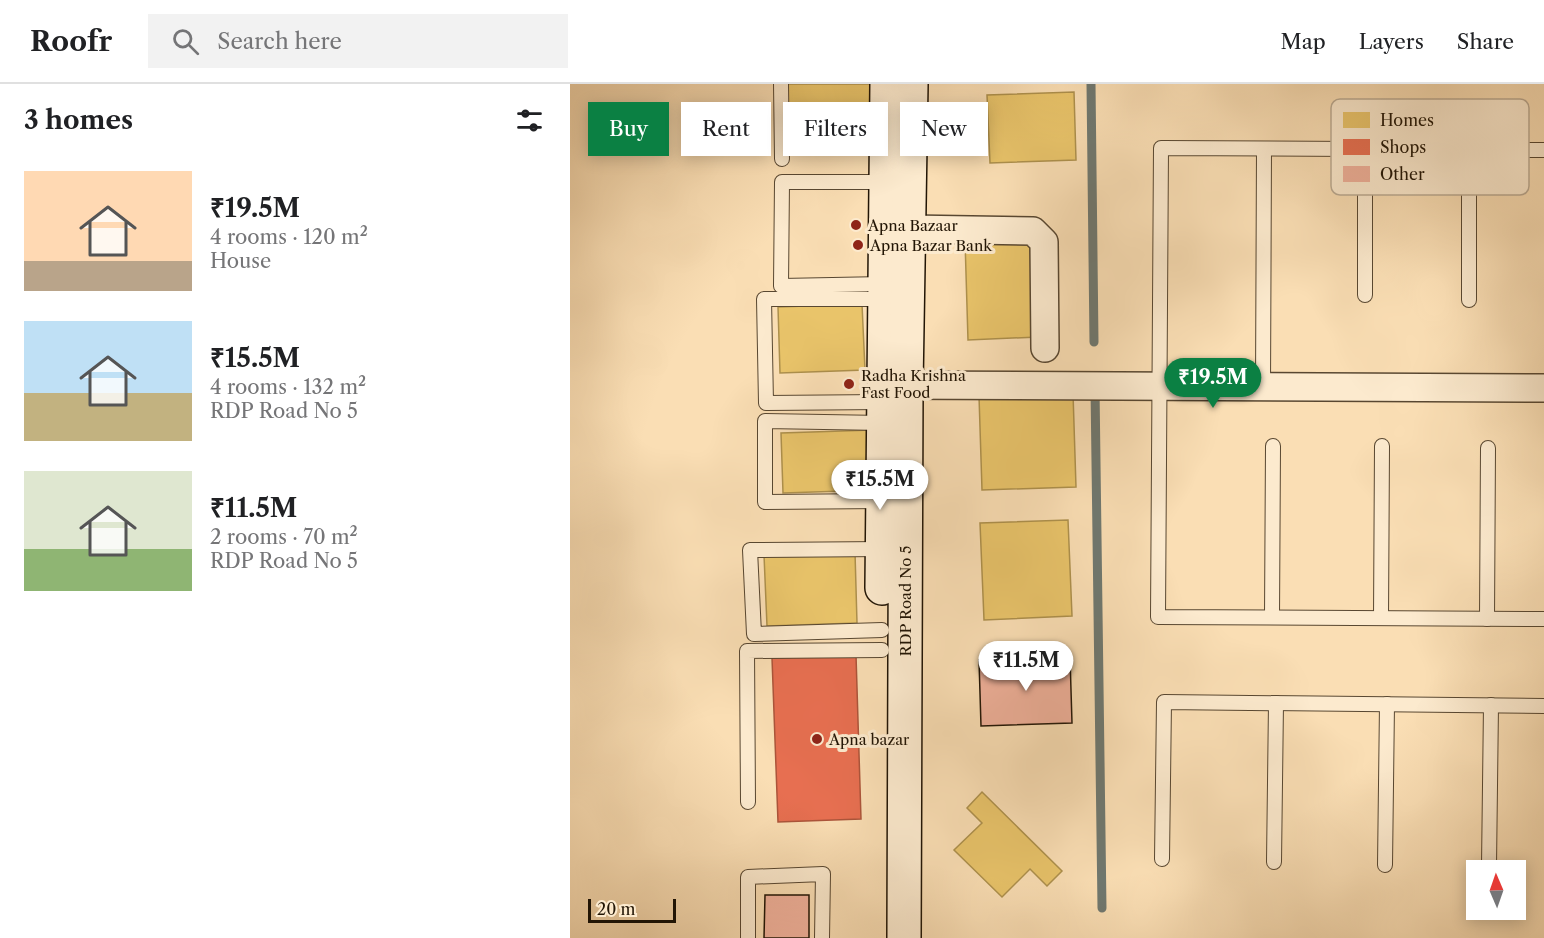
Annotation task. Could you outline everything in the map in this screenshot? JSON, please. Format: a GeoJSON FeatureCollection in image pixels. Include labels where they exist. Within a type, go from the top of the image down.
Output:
{"type":"FeatureCollection","features":[{"type":"Feature","properties":{"kind":"main road","name":"RDP Road No 5"},"geometry":{"type":"LineString","coordinates":[[887,84],[884,292],[889,399],[903,938]]}},
{"type":"Feature","properties":{"kind":"main road","name":"RDP Road No 5"},"geometry":{"type":"LineString","coordinates":[[881,938],[883,501],[889,399],[909,229],[911,84]]}},
{"type":"Feature","properties":{"kind":"street"},"geometry":{"type":"LineString","coordinates":[[909,229],[1033,231],[1044,242],[1045,348]]}},
{"type":"Feature","properties":{"kind":"street"},"geometry":{"type":"LineString","coordinates":[[889,399],[1160,386],[1544,388]]}},
{"type":"Feature","properties":{"kind":"lane"},"geometry":{"type":"LineString","coordinates":[[781,84],[782,159]]}},
{"type":"Feature","properties":{"kind":"lane"},"geometry":{"type":"LineString","coordinates":[[1331,149],[1161,148],[1158,617],[1544,619]]}},
{"type":"Feature","properties":{"kind":"lane"},"geometry":{"type":"LineString","coordinates":[[1263,387],[1264,148]]}},
{"type":"Feature","properties":{"kind":"lane"},"geometry":{"type":"LineString","coordinates":[[884,292],[781,286],[782,182],[885,182]]}},
{"type":"Feature","properties":{"kind":"lane"},"geometry":{"type":"LineString","coordinates":[[1365,195],[1365,295]]}},
{"type":"Feature","properties":{"kind":"lane"},"geometry":{"type":"LineString","coordinates":[[1469,195],[1469,300]]}},
{"type":"Feature","properties":{"kind":"lane"},"geometry":{"type":"LineString","coordinates":[[884,292],[764,299],[766,403],[889,399]]}},
{"type":"Feature","properties":{"kind":"lane"},"geometry":{"type":"LineString","coordinates":[[883,501],[765,502],[765,421],[889,399]]}},
{"type":"Feature","properties":{"kind":"lane"},"geometry":{"type":"LineString","coordinates":[[1272,446],[1272,617]]}},
{"type":"Feature","properties":{"kind":"lane"},"geometry":{"type":"LineString","coordinates":[[1382,446],[1382,618]]}},
{"type":"Feature","properties":{"kind":"lane"},"geometry":{"type":"LineString","coordinates":[[1487,619],[1488,448]]}},
{"type":"Feature","properties":{"kind":"lane"},"geometry":{"type":"LineString","coordinates":[[882,549],[750,550],[754,634],[882,640]]}},
{"type":"Feature","properties":{"kind":"lane"},"geometry":{"type":"LineString","coordinates":[[748,802],[747,651],[882,640]]}},
{"type":"Feature","properties":{"kind":"lane"},"geometry":{"type":"LineString","coordinates":[[1162,859],[1164,702],[1544,706]]}},
{"type":"Feature","properties":{"kind":"lane"},"geometry":{"type":"LineString","coordinates":[[1274,862],[1276,703]]}},
{"type":"Feature","properties":{"kind":"lane"},"geometry":{"type":"LineString","coordinates":[[1385,865],[1387,704]]}},
{"type":"Feature","properties":{"kind":"lane"},"geometry":{"type":"LineString","coordinates":[[1489,860],[1491,705]]}},
{"type":"Feature","properties":{"kind":"lane"},"geometry":{"type":"LineString","coordinates":[[748,938],[748,877],[823,873],[822,938]]}},
{"type":"Feature","properties":{"kind":"building: Homes"},"geometry":{"type":"Polygon","coordinates":[[[785,84],[870,84],[871,102],[786,102],[785,84]]]}},
{"type":"Feature","properties":{"kind":"building: Homes"},"geometry":{"type":"Polygon","coordinates":[[[1074,92],[1076,160],[990,163],[987,95],[1074,92]]]}},
{"type":"Feature","properties":{"kind":"building: Homes"},"geometry":{"type":"Polygon","coordinates":[[[1034,238],[1038,337],[968,340],[965,240],[1034,238]]]}},
{"type":"Feature","properties":{"kind":"building: Homes"},"geometry":{"type":"Polygon","coordinates":[[[862,304],[865,370],[780,373],[778,307],[862,304]]]}},
{"type":"Feature","properties":{"kind":"building: Homes"},"geometry":{"type":"Polygon","coordinates":[[[1073,393],[1076,487],[982,490],[979,396],[1073,393]]]}},
{"type":"Feature","properties":{"kind":"building: Homes"},"geometry":{"type":"Polygon","coordinates":[[[873,430],[875,490],[783,493],[781,433],[873,430]]]}},
{"type":"Feature","properties":{"kind":"building: Homes"},"geometry":{"type":"Polygon","coordinates":[[[1068,520],[1072,616],[984,620],[980,523],[1068,520]]]}},
{"type":"Feature","properties":{"kind":"building: Homes"},"geometry":{"type":"Polygon","coordinates":[[[855,552],[857,623],[767,626],[764,555],[855,552]]]}},
{"type":"Feature","properties":{"kind":"building: Homes"},"geometry":{"type":"Polygon","coordinates":[[[982,792],[1062,871],[1047,886],[1030,869],[1002,897],[954,850],[982,823],[967,808],[982,792]]]}},
{"type":"Feature","properties":{"kind":"building: Shops","name":"Apna bazar"},"geometry":{"type":"Polygon","coordinates":[[[856,655],[861,819],[778,822],[772,658],[856,655]]]}},
{"type":"Feature","properties":{"kind":"building: Other"},"geometry":{"type":"Polygon","coordinates":[[[1070,657],[1072,723],[981,726],[979,660],[1070,657]]]}},
{"type":"Feature","properties":{"kind":"building: Other"},"geometry":{"type":"Polygon","coordinates":[[[765,895],[809,895],[809,938],[764,938],[765,895]]]}},
{"type":"Feature","properties":{"kind":"waterway"},"geometry":{"type":"LineString","coordinates":[[1091,84],[1094,342]]}},
{"type":"Feature","properties":{"kind":"waterway"},"geometry":{"type":"LineString","coordinates":[[1095,388],[1102,908]]}},
{"type":"Feature","properties":{"kind":"place","name":"Apna Bazaar"},"geometry":{"type":"Point","coordinates":[856,225]}},
{"type":"Feature","properties":{"kind":"place","name":"Apna Bazar Bank"},"geometry":{"type":"Point","coordinates":[858,245]}},
{"type":"Feature","properties":{"kind":"place","name":"Radha Krishna Fast Food"},"geometry":{"type":"Point","coordinates":[849,384]}},
{"type":"Feature","properties":{"kind":"place","name":"Apna bazar"},"geometry":{"type":"Point","coordinates":[817,739]}}]}
